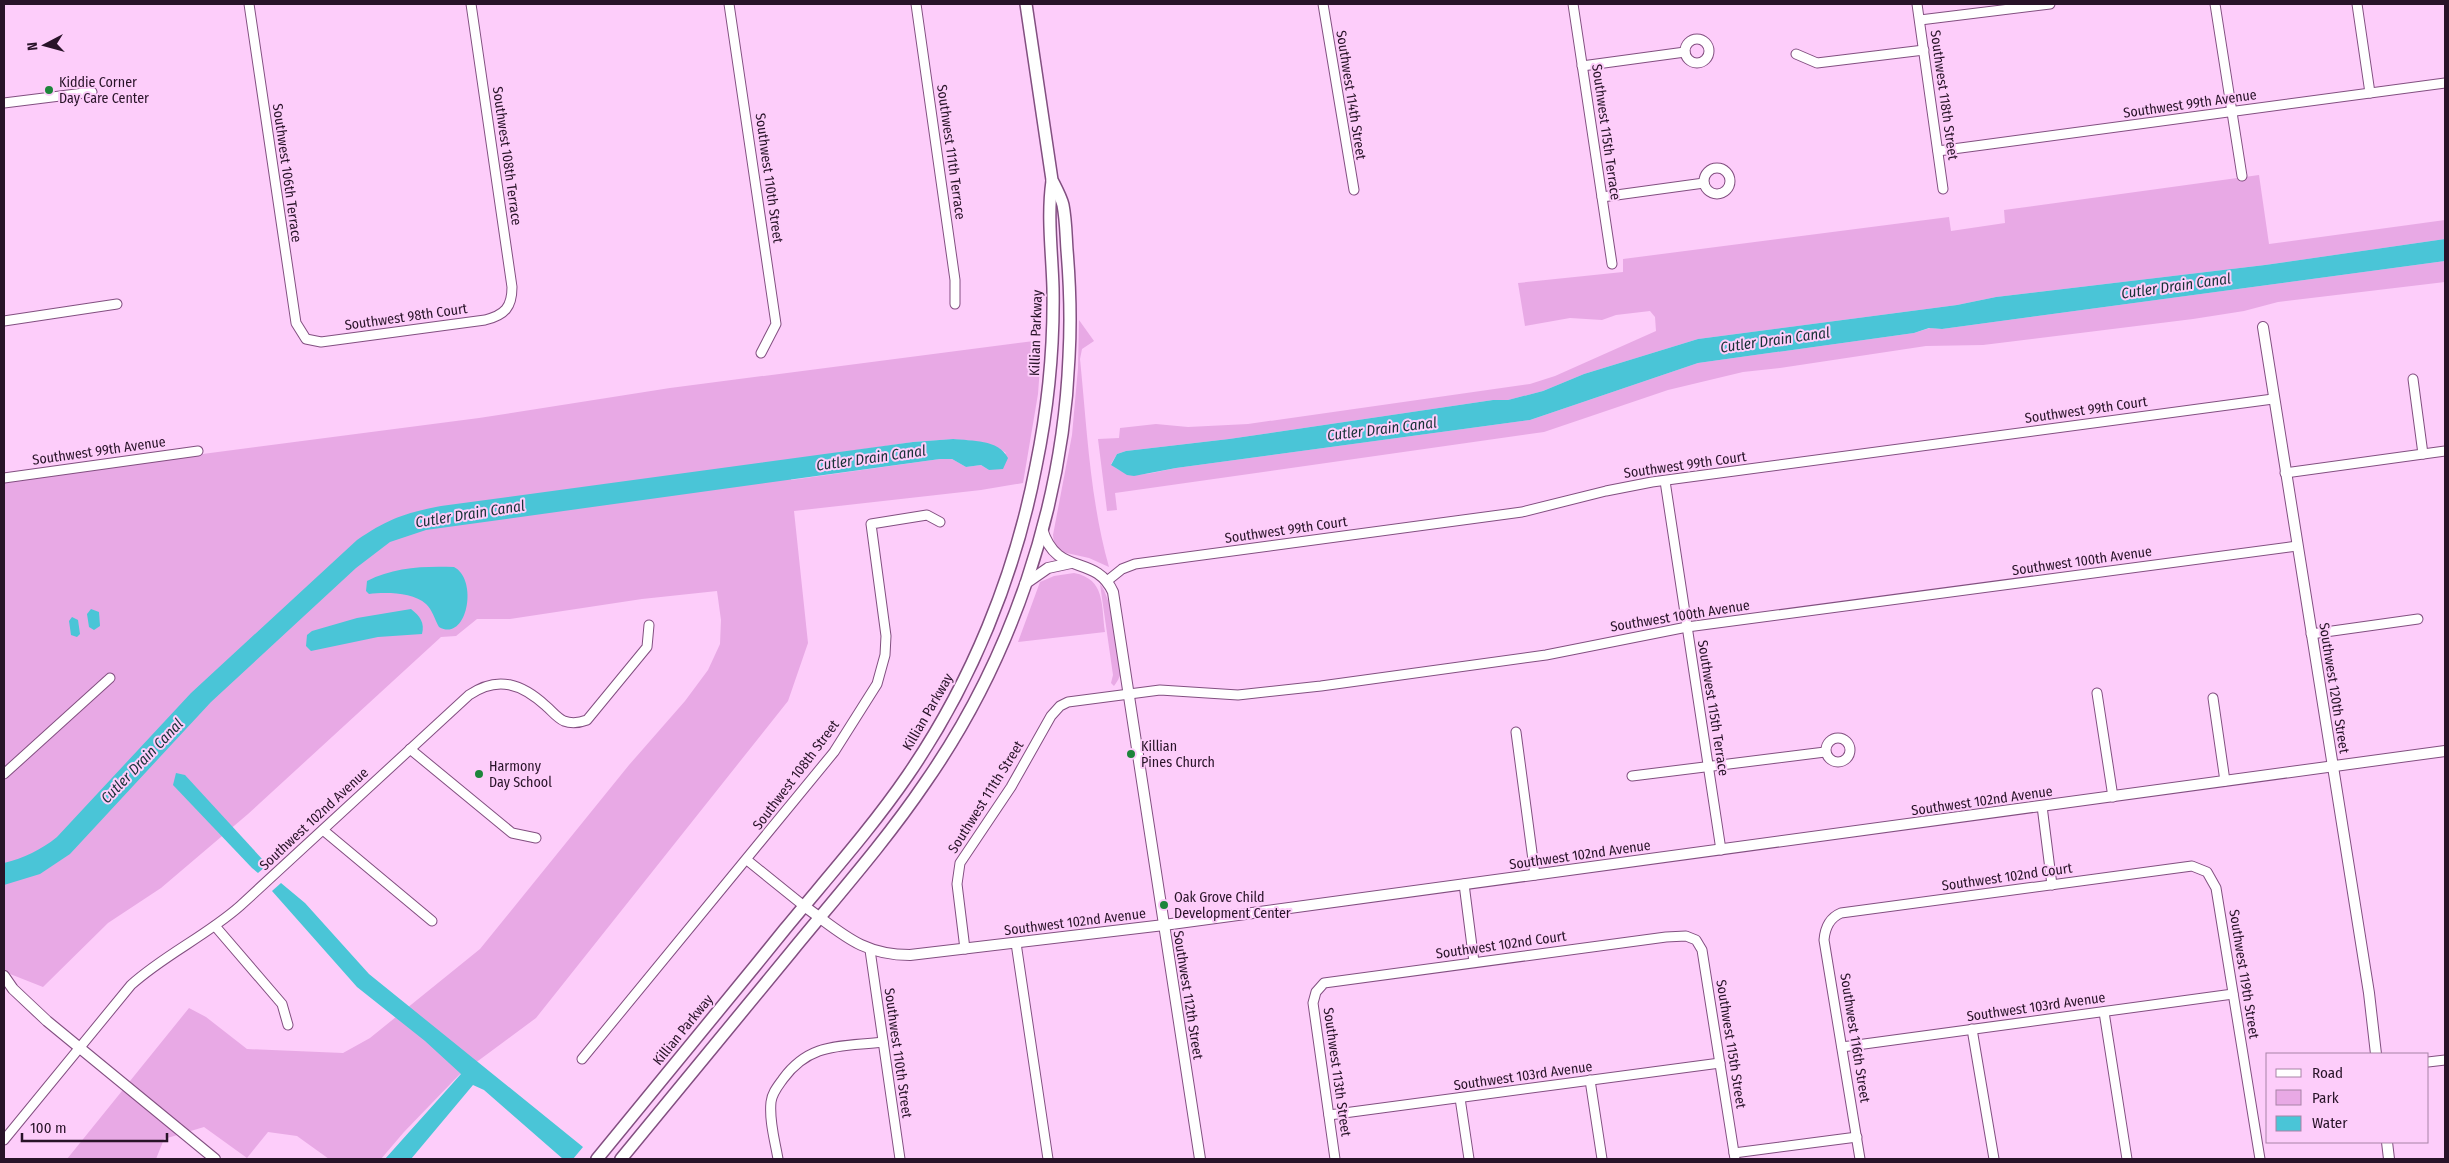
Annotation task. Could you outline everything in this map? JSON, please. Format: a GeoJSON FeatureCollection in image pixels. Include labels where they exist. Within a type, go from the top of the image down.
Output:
{"type":"FeatureCollection","features":[{"type":"Feature","properties":{"kind":"main road","name":"Killian Parkway"},"geometry":{"type":"LineString","coordinates":[[621,1159],[897,823],[937,766],[989,672],[1025,584],[1042,529],[1062,429],[1070,334],[1069,276],[1063,205],[1052,180],[1026,4]]}},
{"type":"Feature","properties":{"kind":"main road","name":"Killian Parkway"},"geometry":{"type":"LineString","coordinates":[[597,1159],[875,820],[929,743],[977,653],[1009,571],[1033,484],[1048,386],[1053,306],[1048,208],[1052,180]]}},
{"type":"Feature","properties":{"kind":"street","name":"Southwest 106th Terrace"},"geometry":{"type":"LineString","coordinates":[[249,4],[292,301],[298,328],[303,336],[309,340]]}},
{"type":"Feature","properties":{"kind":"street","name":"Southwest 108th Terrace"},"geometry":{"type":"LineString","coordinates":[[471,4],[512,287],[511,301],[506,312]]}},
{"type":"Feature","properties":{"kind":"street","name":"Southwest 110th Street"},"geometry":{"type":"LineString","coordinates":[[729,4],[776,324],[761,353]]}},
{"type":"Feature","properties":{"kind":"street","name":"Southwest 111th Terrace"},"geometry":{"type":"LineString","coordinates":[[916,4],[955,280],[955,304]]}},
{"type":"Feature","properties":{"kind":"street","name":"Southwest 114th Street"},"geometry":{"type":"LineString","coordinates":[[1323,4],[1354,190]]}},
{"type":"Feature","properties":{"kind":"street","name":"Southwest 115th Terrace"},"geometry":{"type":"LineString","coordinates":[[1573,4],[1612,264]]}},
{"type":"Feature","properties":{"kind":"street","name":"Southwest 118th Street"},"geometry":{"type":"LineString","coordinates":[[1918,4],[1943,190]]}},
{"type":"Feature","properties":{"kind":"street"},"geometry":{"type":"LineString","coordinates":[[1920,20],[2050,4]]}},
{"type":"Feature","properties":{"kind":"street"},"geometry":{"type":"LineString","coordinates":[[2215,4],[2242,176]]}},
{"type":"Feature","properties":{"kind":"street"},"geometry":{"type":"LineString","coordinates":[[2357,4],[2370,93]]}},
{"type":"Feature","properties":{"kind":"street"},"geometry":{"type":"LineString","coordinates":[[1796,54],[1817,63],[1924,50]]}},
{"type":"Feature","properties":{"kind":"street"},"geometry":{"type":"LineString","coordinates":[[1582,66],[1685,52]]}},
{"type":"Feature","properties":{"kind":"street","name":"Southwest 99th Avenue"},"geometry":{"type":"LineString","coordinates":[[1938,151],[2445,83]]}},
{"type":"Feature","properties":{"kind":"street"},"geometry":{"type":"LineString","coordinates":[[4,104],[92,92]]}},
{"type":"Feature","properties":{"kind":"street"},"geometry":{"type":"LineString","coordinates":[[1602,197],[1704,183]]}},
{"type":"Feature","properties":{"kind":"street"},"geometry":{"type":"LineString","coordinates":[[4,320],[117,304]]}},
{"type":"Feature","properties":{"kind":"street","name":"Southwest 98th Court"},"geometry":{"type":"LineString","coordinates":[[309,340],[326,342],[410,331],[485,320],[506,312]]}},
{"type":"Feature","properties":{"kind":"street","name":"Southwest 120th Street"},"geometry":{"type":"LineString","coordinates":[[2263,327],[2369,993],[2376,1053]]}},
{"type":"Feature","properties":{"kind":"street"},"geometry":{"type":"LineString","coordinates":[[2413,379],[2423,454]]}},
{"type":"Feature","properties":{"kind":"street","name":"Southwest 99th Court"},"geometry":{"type":"LineString","coordinates":[[1107,581],[1122,569],[1135,564],[1522,512],[1630,486],[2273,399]]}},
{"type":"Feature","properties":{"kind":"street","name":"Southwest 99th Avenue"},"geometry":{"type":"LineString","coordinates":[[4,478],[198,451]]}},
{"type":"Feature","properties":{"kind":"street"},"geometry":{"type":"LineString","coordinates":[[2285,473],[2445,451]]}},
{"type":"Feature","properties":{"kind":"street","name":"Southwest 115th Terrace"},"geometry":{"type":"LineString","coordinates":[[1665,481],[1721,850]]}},
{"type":"Feature","properties":{"kind":"street","name":"Southwest 108th Street"},"geometry":{"type":"LineString","coordinates":[[582,1059],[834,752],[877,684],[885,655],[886,636],[871,524],[927,515],[940,522]]}},
{"type":"Feature","properties":{"kind":"street"},"geometry":{"type":"LineString","coordinates":[[1042,529],[1052,550],[1071,563],[1093,570],[1107,581]]}},
{"type":"Feature","properties":{"kind":"street","name":"Southwest 100th Avenue"},"geometry":{"type":"LineString","coordinates":[[1068,702],[1130,693],[1172,690],[1223,695],[1262,693],[1537,656],[1687,627],[2297,546]]}},
{"type":"Feature","properties":{"kind":"street"},"geometry":{"type":"LineString","coordinates":[[1025,584],[1048,568],[1071,563]]}},
{"type":"Feature","properties":{"kind":"street","name":"Southwest 112th Street"},"geometry":{"type":"LineString","coordinates":[[1107,581],[1115,599],[1200,1159]]}},
{"type":"Feature","properties":{"kind":"street"},"geometry":{"type":"LineString","coordinates":[[2311,634],[2418,619]]}},
{"type":"Feature","properties":{"kind":"street","name":"Southwest 102nd Avenue"},"geometry":{"type":"LineString","coordinates":[[4,1140],[79,1047],[141,976],[216,926],[469,695],[483,687],[497,684],[512,685],[525,689],[564,721],[572,723],[587,720],[646,647],[649,625]]}},
{"type":"Feature","properties":{"kind":"street"},"geometry":{"type":"LineString","coordinates":[[4,774],[110,678]]}},
{"type":"Feature","properties":{"kind":"street"},"geometry":{"type":"LineString","coordinates":[[2097,693],[2113,797]]}},
{"type":"Feature","properties":{"kind":"street"},"geometry":{"type":"LineString","coordinates":[[2214,698],[2225,781]]}},
{"type":"Feature","properties":{"kind":"street","name":"Southwest 111th Street"},"geometry":{"type":"LineString","coordinates":[[965,949],[957,884],[960,863],[1011,788],[1051,716],[1060,706],[1068,702]]}},
{"type":"Feature","properties":{"kind":"street"},"geometry":{"type":"LineString","coordinates":[[1516,732],[1535,874]]}},
{"type":"Feature","properties":{"kind":"street"},"geometry":{"type":"LineString","coordinates":[[410,749],[512,833],[536,838]]}},
{"type":"Feature","properties":{"kind":"street","name":"Southwest 102nd Avenue"},"geometry":{"type":"LineString","coordinates":[[747,860],[804,906],[856,944],[870,950],[910,955],[1164,925],[2333,767],[2445,750]]}},
{"type":"Feature","properties":{"kind":"street"},"geometry":{"type":"LineString","coordinates":[[1632,776],[1825,752]]}},
{"type":"Feature","properties":{"kind":"street"},"geometry":{"type":"LineString","coordinates":[[2042,806],[2052,885]]}},
{"type":"Feature","properties":{"kind":"street"},"geometry":{"type":"LineString","coordinates":[[323,830],[432,922]]}},
{"type":"Feature","properties":{"kind":"street","name":"Southwest 102nd Court"},"geometry":{"type":"LineString","coordinates":[[1830,922],[1841,913],[2192,866]]}},
{"type":"Feature","properties":{"kind":"street","name":"Southwest 119th Street"},"geometry":{"type":"LineString","coordinates":[[2192,866],[2207,872],[2214,883],[2260,1159]]}},
{"type":"Feature","properties":{"kind":"street"},"geometry":{"type":"LineString","coordinates":[[1464,884],[1474,962]]}},
{"type":"Feature","properties":{"kind":"street","name":"Southwest 116th Street"},"geometry":{"type":"LineString","coordinates":[[1830,922],[1824,940],[1860,1159]]}},
{"type":"Feature","properties":{"kind":"street"},"geometry":{"type":"LineString","coordinates":[[216,926],[282,1004],[288,1025]]}},
{"type":"Feature","properties":{"kind":"street","name":"Southwest 102nd Court"},"geometry":{"type":"LineString","coordinates":[[1317,989],[1326,982],[1666,937],[1692,937]]}},
{"type":"Feature","properties":{"kind":"street","name":"Southwest 115th Street"},"geometry":{"type":"LineString","coordinates":[[1692,937],[1702,950],[1735,1156]]}},
{"type":"Feature","properties":{"kind":"street"},"geometry":{"type":"LineString","coordinates":[[1016,943],[1048,1159]]}},
{"type":"Feature","properties":{"kind":"street","name":"Southwest 110th Street"},"geometry":{"type":"LineString","coordinates":[[870,950],[900,1159]]}},
{"type":"Feature","properties":{"kind":"street"},"geometry":{"type":"LineString","coordinates":[[4,976],[29,1005],[215,1159]]}},
{"type":"Feature","properties":{"kind":"street","name":"Southwest 113th Street"},"geometry":{"type":"LineString","coordinates":[[1317,989],[1313,1003],[1335,1159]]}},
{"type":"Feature","properties":{"kind":"street","name":"Southwest 103rd Avenue"},"geometry":{"type":"LineString","coordinates":[[1842,1047],[2233,994]]}},
{"type":"Feature","properties":{"kind":"street"},"geometry":{"type":"LineString","coordinates":[[2104,1012],[2127,1159]]}},
{"type":"Feature","properties":{"kind":"street"},"geometry":{"type":"LineString","coordinates":[[1972,1029],[1994,1159]]}},
{"type":"Feature","properties":{"kind":"street"},"geometry":{"type":"LineString","coordinates":[[775,1159],[771,1105],[774,1092],[798,1062],[812,1052],[883,1042]]}},
{"type":"Feature","properties":{"kind":"street"},"geometry":{"type":"LineString","coordinates":[[2429,1062],[2445,1060]]}},
{"type":"Feature","properties":{"kind":"street","name":"Southwest 103rd Avenue"},"geometry":{"type":"LineString","coordinates":[[1329,1115],[1720,1063]]}},
{"type":"Feature","properties":{"kind":"street"},"geometry":{"type":"LineString","coordinates":[[1590,1080],[1602,1159]]}},
{"type":"Feature","properties":{"kind":"street"},"geometry":{"type":"LineString","coordinates":[[1460,1098],[1469,1159]]}},
{"type":"Feature","properties":{"kind":"street"},"geometry":{"type":"LineString","coordinates":[[1735,1156],[1857,1137]]}},
{"type":"Feature","properties":{"kind":"street"},"geometry":{"type":"LineString","coordinates":[[2386,1143],[2389,1159]]}},
{"type":"Feature","properties":{"kind":"green space"},"geometry":{"type":"Polygon","coordinates":[[[2259,175],[2269,244],[2445,220],[2445,239],[2265,265],[1996,297],[1957,305],[1698,339],[1584,374],[1543,391],[1508,400],[1493,400],[1229,439],[1126,451],[1117,454],[1111,464],[1118,470],[1126,473],[1142,474],[1530,420],[1698,363],[1914,333],[1930,328],[1942,329],[2445,261],[2445,282],[2278,302],[2244,311],[2193,319],[1983,345],[1926,346],[1743,372],[1668,390],[1544,432],[1115,493],[1117,510],[1107,511],[1098,439],[1119,438],[1120,428],[1156,424],[1188,427],[1248,424],[1530,384],[1555,376],[1656,331],[1655,317],[1650,311],[1616,315],[1602,320],[1570,318],[1525,326],[1518,283],[1623,272],[1623,259],[1949,217],[1951,231],[2005,223],[2004,210],[2259,175]]]}},
{"type":"Feature","properties":{"kind":"green space"},"geometry":{"type":"Polygon","coordinates":[[[1079,320],[1094,341],[1082,349],[1080,359],[1093,490],[1109,567],[1089,558],[1062,552],[1054,544],[1053,535],[1072,435],[1078,368],[1079,320]]]}},
{"type":"Feature","properties":{"kind":"green space"},"geometry":{"type":"Polygon","coordinates":[[[1042,340],[1038,394],[1023,483],[981,490],[794,511],[808,643],[788,701],[536,1018],[459,1075],[404,1132],[381,1159],[329,1159],[297,1136],[268,1132],[247,1158],[204,1127],[164,1139],[156,1159],[67,1159],[189,1008],[206,1017],[247,1049],[343,1053],[370,1038],[480,949],[629,765],[685,701],[708,670],[720,644],[721,620],[717,591],[642,599],[510,619],[477,619],[456,636],[441,637],[248,814],[161,888],[108,923],[43,987],[10,974],[4,976],[4,480],[479,418],[670,388],[1042,340]],[[953,439],[913,442],[789,460],[791,480],[940,459],[952,459],[966,467],[981,465],[989,470],[1006,453],[988,444],[953,439]]]}},
{"type":"Feature","properties":{"kind":"green space"},"geometry":{"type":"Polygon","coordinates":[[[1074,573],[1084,576],[1097,587],[1102,603],[1105,632],[1018,642],[1040,582],[1054,576],[1074,573]]]}},
{"type":"Feature","properties":{"kind":"green space"},"geometry":{"type":"Polygon","coordinates":[[[1100,584],[1112,613],[1120,653],[1121,672],[1114,686],[1111,683],[1113,675],[1100,584]]]}},
{"type":"Feature","properties":{"kind":"water","name":"Cutler Drain Canal"},"geometry":{"type":"Polygon","coordinates":[[[2445,239],[2445,261],[1942,329],[1929,328],[1914,333],[1698,363],[1530,420],[1176,468],[1134,476],[1127,475],[1111,465],[1117,454],[1126,451],[1229,439],[1493,400],[1508,400],[1543,391],[1584,374],[1698,339],[1957,305],[1996,297],[2265,265],[2445,239]]]}},
{"type":"Feature","properties":{"kind":"water","name":"Cutler Drain Canal"},"geometry":{"type":"Polygon","coordinates":[[[953,439],[984,442],[998,447],[1008,458],[1003,469],[989,470],[981,465],[966,467],[952,459],[940,459],[426,530],[390,542],[356,568],[211,702],[70,854],[40,874],[4,885],[4,863],[32,853],[57,837],[191,693],[357,540],[387,522],[406,514],[441,506],[913,442],[953,439]]]}},
{"type":"Feature","properties":{"kind":"water"},"geometry":{"type":"Polygon","coordinates":[[[420,567],[454,567],[462,574],[468,596],[463,618],[457,626],[449,630],[439,627],[426,604],[414,597],[391,593],[369,594],[366,591],[367,581],[398,570],[420,567]]]}},
{"type":"Feature","properties":{"kind":"water"},"geometry":{"type":"Polygon","coordinates":[[[91,609],[99,612],[100,626],[94,630],[89,627],[87,614],[91,609]]]}},
{"type":"Feature","properties":{"kind":"water"},"geometry":{"type":"Polygon","coordinates":[[[411,609],[421,620],[423,626],[422,634],[378,637],[311,651],[306,646],[307,635],[312,631],[357,618],[411,609]]]}},
{"type":"Feature","properties":{"kind":"water"},"geometry":{"type":"Polygon","coordinates":[[[72,617],[78,620],[80,634],[77,637],[71,635],[69,621],[72,617]]]}},
{"type":"Feature","properties":{"kind":"water"},"geometry":{"type":"Polygon","coordinates":[[[176,773],[185,775],[263,860],[266,866],[258,873],[252,868],[173,785],[176,773]]]}},
{"type":"Feature","properties":{"kind":"water"},"geometry":{"type":"Polygon","coordinates":[[[281,883],[305,903],[369,974],[583,1147],[573,1159],[563,1159],[484,1090],[473,1085],[411,1159],[385,1159],[461,1074],[425,1041],[357,987],[272,891],[281,883]]]}},
{"type":"Feature","properties":{"kind":"place","name":"Kiddie Corner Day Care Center"},"geometry":{"type":"Point","coordinates":[49,90]}},
{"type":"Feature","properties":{"kind":"place","name":"Killian Pines Church"},"geometry":{"type":"Point","coordinates":[1131,754]}},
{"type":"Feature","properties":{"kind":"place","name":"Harmony Day School"},"geometry":{"type":"Point","coordinates":[479,774]}},
{"type":"Feature","properties":{"kind":"place","name":"Oak Grove Child Development Center"},"geometry":{"type":"Point","coordinates":[1164,905]}}]}
